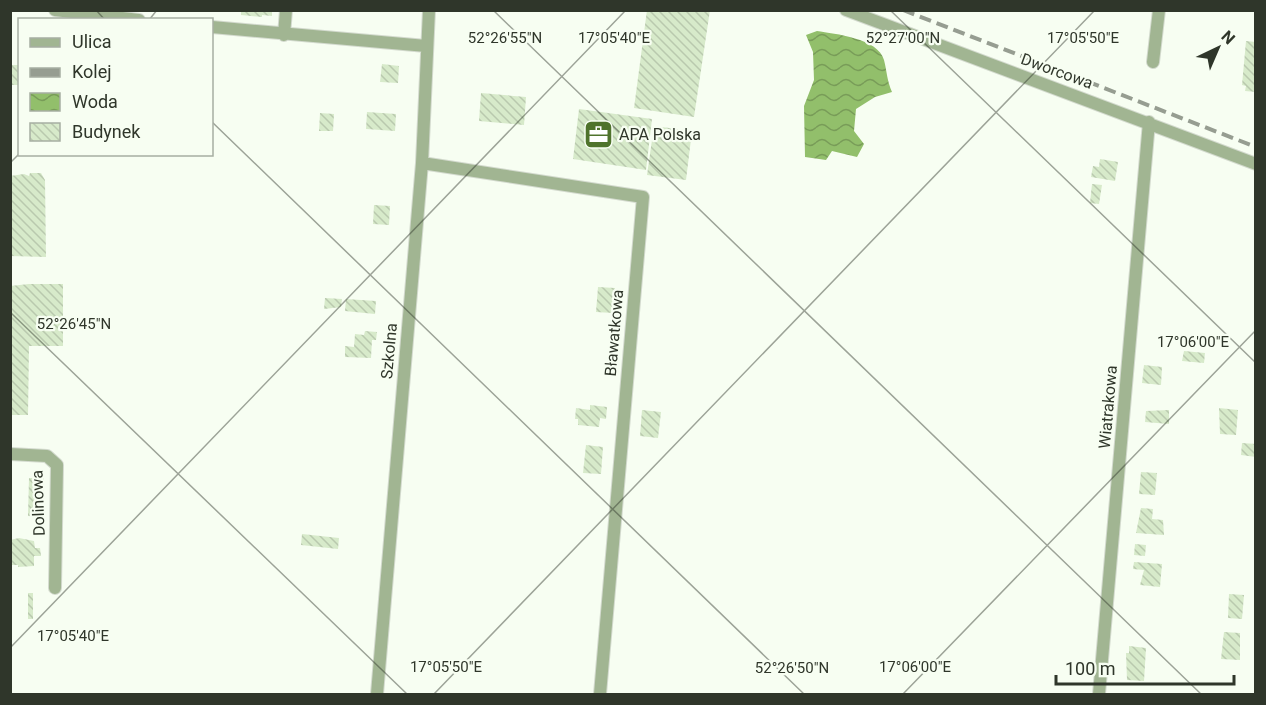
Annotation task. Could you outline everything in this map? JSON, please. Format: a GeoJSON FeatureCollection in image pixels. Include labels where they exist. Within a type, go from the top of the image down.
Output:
{"type":"FeatureCollection","features":[{"type":"Feature","properties":{"kind":"street"},"geometry":{"type":"LineString","coordinates":[[55,10],[122,18]]}},
{"type":"Feature","properties":{"kind":"street"},"geometry":{"type":"LineString","coordinates":[[284,35],[286,10]]}},
{"type":"Feature","properties":{"kind":"street","name":"Szkolna"},"geometry":{"type":"LineString","coordinates":[[377,694],[422,163],[429,10]]}},
{"type":"Feature","properties":{"kind":"street","name":"Dworcowa"},"geometry":{"type":"LineString","coordinates":[[846,10],[1256,164]]}},
{"type":"Feature","properties":{"kind":"street"},"geometry":{"type":"LineString","coordinates":[[1153,62],[1159,10]]}},
{"type":"Feature","properties":{"kind":"street"},"geometry":{"type":"LineString","coordinates":[[213,27],[426,46]]}},
{"type":"Feature","properties":{"kind":"street","name":"Wiatrakowa"},"geometry":{"type":"LineString","coordinates":[[1099,694],[1149,122]]}},
{"type":"Feature","properties":{"kind":"street","name":"Bławatkowa"},"geometry":{"type":"LineString","coordinates":[[422,163],[643,197],[600,694]]}},
{"type":"Feature","properties":{"kind":"street","name":"Dolinowa"},"geometry":{"type":"LineString","coordinates":[[10,454],[46,456],[57,465],[55,588]]}},
{"type":"Feature","properties":{"kind":"water"},"geometry":{"type":"Polygon","coordinates":[[[817,31],[865,42],[874,47],[884,60],[892,92],[875,97],[856,109],[854,131],[864,144],[857,157],[832,151],[826,160],[805,157],[804,106],[814,80],[813,52],[806,35],[817,31]]]}},
{"type":"Feature","properties":{"kind":"building"},"geometry":{"type":"Polygon","coordinates":[[[241,10],[272,10],[272,16],[241,15],[241,10]]]}},
{"type":"Feature","properties":{"kind":"building"},"geometry":{"type":"Polygon","coordinates":[[[647,10],[710,10],[694,117],[634,108],[647,10]]]}},
{"type":"Feature","properties":{"kind":"building"},"geometry":{"type":"Polygon","coordinates":[[[1246,41],[1256,42],[1256,92],[1245,91],[1246,86],[1242,85],[1246,41]]]}},
{"type":"Feature","properties":{"kind":"building"},"geometry":{"type":"Polygon","coordinates":[[[382,64],[399,66],[398,83],[380,82],[382,64]]]}},
{"type":"Feature","properties":{"kind":"building"},"geometry":{"type":"Polygon","coordinates":[[[10,65],[18,65],[18,85],[10,85],[10,65]]]}},
{"type":"Feature","properties":{"kind":"building"},"geometry":{"type":"Polygon","coordinates":[[[481,93],[526,97],[524,125],[479,121],[481,93]]]}},
{"type":"Feature","properties":{"kind":"building"},"geometry":{"type":"Polygon","coordinates":[[[579,109],[652,119],[646,170],[573,159],[579,109]]]}},
{"type":"Feature","properties":{"kind":"building"},"geometry":{"type":"Polygon","coordinates":[[[367,112],[396,114],[395,131],[366,129],[367,112]]]}},
{"type":"Feature","properties":{"kind":"building"},"geometry":{"type":"Polygon","coordinates":[[[320,113],[334,114],[333,131],[319,131],[320,113]]]}},
{"type":"Feature","properties":{"kind":"building"},"geometry":{"type":"Polygon","coordinates":[[[654,126],[692,131],[686,180],[647,175],[654,126]]]}},
{"type":"Feature","properties":{"kind":"building"},"geometry":{"type":"Polygon","coordinates":[[[1100,159],[1118,162],[1115,181],[1091,177],[1093,166],[1099,167],[1100,159]]]}},
{"type":"Feature","properties":{"kind":"building"},"geometry":{"type":"Polygon","coordinates":[[[30,173],[41,173],[45,180],[46,257],[10,256],[10,176],[24,174],[29,176],[30,173]]]}},
{"type":"Feature","properties":{"kind":"building"},"geometry":{"type":"Polygon","coordinates":[[[1092,184],[1102,185],[1099,204],[1090,203],[1092,184]]]}},
{"type":"Feature","properties":{"kind":"building"},"geometry":{"type":"Polygon","coordinates":[[[374,205],[390,206],[389,225],[373,224],[374,205]]]}},
{"type":"Feature","properties":{"kind":"building"},"geometry":{"type":"Polygon","coordinates":[[[63,284],[63,346],[29,346],[28,415],[10,415],[10,286],[63,284]]]}},
{"type":"Feature","properties":{"kind":"building"},"geometry":{"type":"Polygon","coordinates":[[[598,287],[615,288],[613,313],[596,312],[598,287]]]}},
{"type":"Feature","properties":{"kind":"building"},"geometry":{"type":"Polygon","coordinates":[[[325,298],[342,299],[341,307],[324,309],[325,298]]]}},
{"type":"Feature","properties":{"kind":"building"},"geometry":{"type":"Polygon","coordinates":[[[346,299],[376,301],[375,314],[345,311],[346,299]]]}},
{"type":"Feature","properties":{"kind":"building"},"geometry":{"type":"Polygon","coordinates":[[[365,331],[377,332],[376,340],[372,340],[371,358],[345,357],[345,346],[354,347],[355,334],[364,335],[365,331]]]}},
{"type":"Feature","properties":{"kind":"building"},"geometry":{"type":"Polygon","coordinates":[[[1184,351],[1205,353],[1204,363],[1182,361],[1184,351]]]}},
{"type":"Feature","properties":{"kind":"building"},"geometry":{"type":"Polygon","coordinates":[[[1144,365],[1162,367],[1161,385],[1142,383],[1144,365]]]}},
{"type":"Feature","properties":{"kind":"building"},"geometry":{"type":"Polygon","coordinates":[[[590,405],[607,407],[606,419],[600,418],[599,427],[578,425],[578,419],[575,419],[576,408],[590,410],[590,405]]]}},
{"type":"Feature","properties":{"kind":"building"},"geometry":{"type":"Polygon","coordinates":[[[1219,408],[1238,410],[1236,435],[1220,434],[1219,408]]]}},
{"type":"Feature","properties":{"kind":"building"},"geometry":{"type":"Polygon","coordinates":[[[642,410],[661,412],[658,438],[640,436],[642,410]]]}},
{"type":"Feature","properties":{"kind":"building"},"geometry":{"type":"Polygon","coordinates":[[[1169,410],[1169,424],[1145,422],[1146,411],[1169,410]]]}},
{"type":"Feature","properties":{"kind":"building"},"geometry":{"type":"Polygon","coordinates":[[[1242,443],[1256,444],[1256,457],[1241,455],[1242,443]]]}},
{"type":"Feature","properties":{"kind":"building"},"geometry":{"type":"Polygon","coordinates":[[[586,445],[603,447],[601,474],[583,473],[586,445]]]}},
{"type":"Feature","properties":{"kind":"building"},"geometry":{"type":"Polygon","coordinates":[[[1141,472],[1157,473],[1155,495],[1139,494],[1141,472]]]}},
{"type":"Feature","properties":{"kind":"building"},"geometry":{"type":"Polygon","coordinates":[[[29,478],[44,478],[42,517],[28,516],[29,478]]]}},
{"type":"Feature","properties":{"kind":"building"},"geometry":{"type":"Polygon","coordinates":[[[1141,508],[1153,509],[1152,519],[1163,520],[1164,535],[1136,533],[1141,508]]]}},
{"type":"Feature","properties":{"kind":"building"},"geometry":{"type":"Polygon","coordinates":[[[302,534],[339,538],[338,549],[301,545],[302,534]]]}},
{"type":"Feature","properties":{"kind":"building"},"geometry":{"type":"Polygon","coordinates":[[[19,538],[34,541],[35,548],[40,548],[41,556],[34,556],[34,566],[10,565],[10,540],[19,538]]]}},
{"type":"Feature","properties":{"kind":"building"},"geometry":{"type":"Polygon","coordinates":[[[1135,544],[1146,545],[1145,556],[1134,555],[1135,544]]]}},
{"type":"Feature","properties":{"kind":"building"},"geometry":{"type":"Polygon","coordinates":[[[1134,562],[1162,564],[1160,587],[1140,585],[1144,570],[1133,569],[1134,562]]]}},
{"type":"Feature","properties":{"kind":"building"},"geometry":{"type":"Polygon","coordinates":[[[28,593],[33,593],[33,619],[28,619],[28,593]]]}},
{"type":"Feature","properties":{"kind":"building"},"geometry":{"type":"Polygon","coordinates":[[[1229,594],[1244,595],[1242,619],[1228,618],[1229,594]]]}},
{"type":"Feature","properties":{"kind":"building"},"geometry":{"type":"Polygon","coordinates":[[[1224,632],[1240,633],[1240,660],[1221,659],[1224,632]]]}},
{"type":"Feature","properties":{"kind":"building"},"geometry":{"type":"Polygon","coordinates":[[[1129,646],[1146,648],[1144,681],[1127,680],[1126,653],[1129,653],[1129,646]]]}},
{"type":"Feature","properties":{"kind":"railway"},"geometry":{"type":"LineString","coordinates":[[903,10],[1256,147]]}},
{"type":"Feature","properties":{"kind":"place","name":"APA Polska"},"geometry":{"type":"Point","coordinates":[598,134]}}]}
